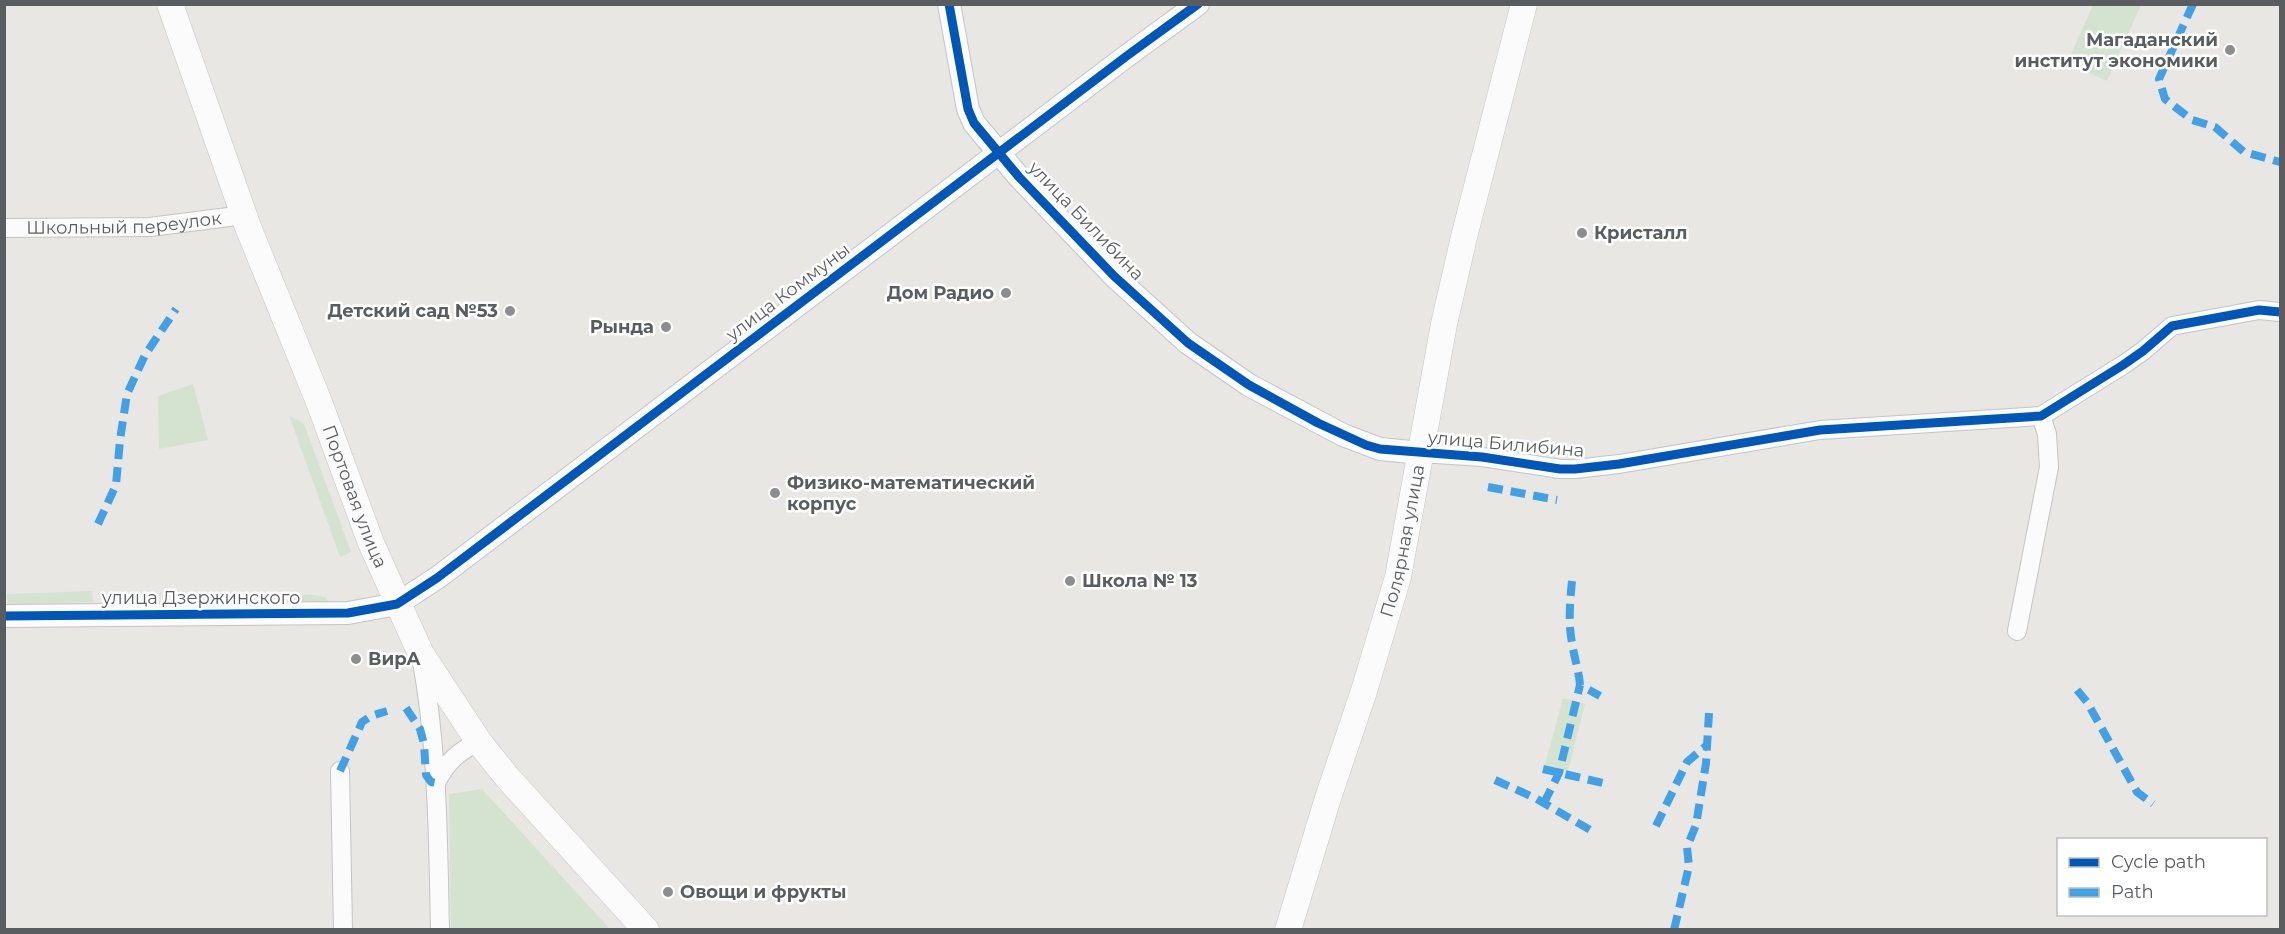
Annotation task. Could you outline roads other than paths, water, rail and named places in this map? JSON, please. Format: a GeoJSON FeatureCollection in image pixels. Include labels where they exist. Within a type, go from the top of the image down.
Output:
{"type":"FeatureCollection","features":[{"type":"Feature","properties":{"kind":"main road","name":"Портовая улица"},"geometry":{"type":"LineString","coordinates":[[170,4],[244,215],[319,402],[371,543],[420,654],[479,742],[507,777],[646,930]]}},
{"type":"Feature","properties":{"kind":"main road","name":"Полярная улица"},"geometry":{"type":"LineString","coordinates":[[1288,930],[1398,578],[1444,324],[1524,4]]}},
{"type":"Feature","properties":{"kind":"street","name":"улица Билибина"},"geometry":{"type":"LineString","coordinates":[[949,4],[971,117],[999,153],[1114,276],[1188,343],[1249,385],[1343,435],[1380,449],[1482,457],[1560,469],[1575,469],[1619,464],[1820,430],[2041,416],[2123,365],[2172,326],[2259,310],[2280,312]]}},
{"type":"Feature","properties":{"kind":"street","name":"улица Коммуны"},"geometry":{"type":"LineString","coordinates":[[397,604],[437,578],[1198,4]]}},
{"type":"Feature","properties":{"kind":"street","name":"Школьный переулок"},"geometry":{"type":"LineString","coordinates":[[4,228],[150,227],[244,215]]}},
{"type":"Feature","properties":{"kind":"street"},"geometry":{"type":"LineString","coordinates":[[2017,631],[2049,467],[2047,434],[2041,416]]}},
{"type":"Feature","properties":{"kind":"street","name":"улица Дзержинского"},"geometry":{"type":"LineString","coordinates":[[4,616],[348,613],[397,604]]}},
{"type":"Feature","properties":{"kind":"street"},"geometry":{"type":"LineString","coordinates":[[420,654],[429,703],[436,783],[440,930]]}},
{"type":"Feature","properties":{"kind":"street"},"geometry":{"type":"LineString","coordinates":[[436,783],[451,759],[464,749],[479,742]]}},
{"type":"Feature","properties":{"kind":"street"},"geometry":{"type":"LineString","coordinates":[[340,771],[343,930]]}},
{"type":"Feature","properties":{"kind":"place","name":"Магаданский институт экономики"},"geometry":{"type":"Point","coordinates":[2230,50]}},
{"type":"Feature","properties":{"kind":"place","name":"Кристалл"},"geometry":{"type":"Point","coordinates":[1582,233]}},
{"type":"Feature","properties":{"kind":"place","name":"Дом Радио"},"geometry":{"type":"Point","coordinates":[1006,293]}},
{"type":"Feature","properties":{"kind":"place","name":"Детский сад №53"},"geometry":{"type":"Point","coordinates":[510,311]}},
{"type":"Feature","properties":{"kind":"place","name":"Рында"},"geometry":{"type":"Point","coordinates":[666,327]}},
{"type":"Feature","properties":{"kind":"place","name":"Физико-математический корпус"},"geometry":{"type":"Point","coordinates":[775,493]}},
{"type":"Feature","properties":{"kind":"place","name":"Школа № 13"},"geometry":{"type":"Point","coordinates":[1070,581]}},
{"type":"Feature","properties":{"kind":"place","name":"ВирА"},"geometry":{"type":"Point","coordinates":[356,659]}},
{"type":"Feature","properties":{"kind":"place","name":"Овощи и фрукты"},"geometry":{"type":"Point","coordinates":[668,892]}}]}
